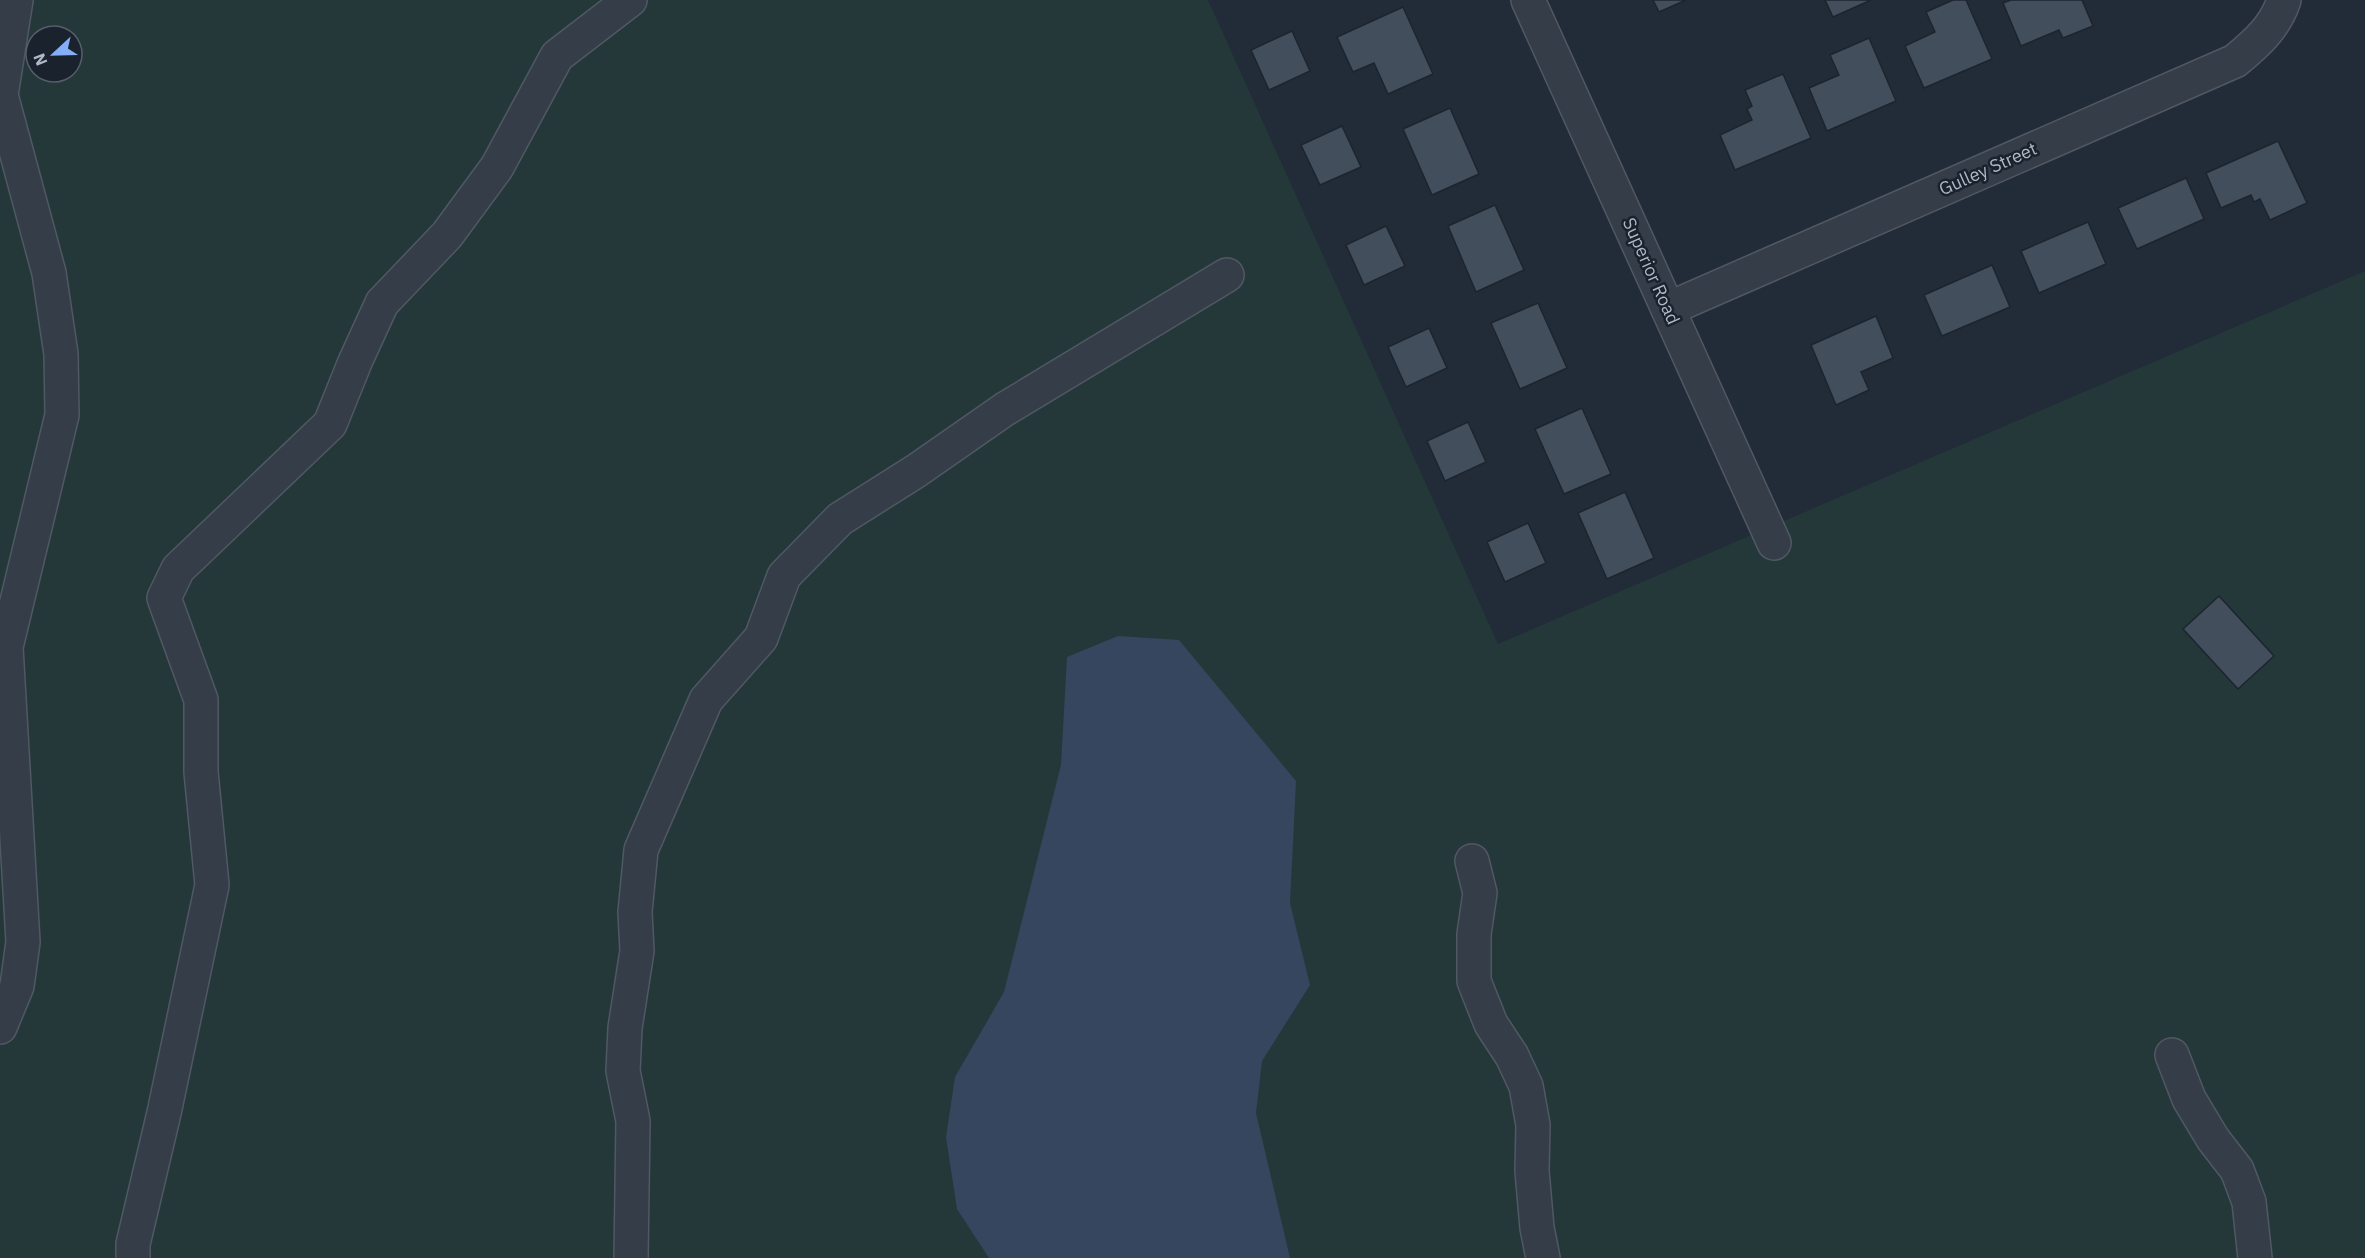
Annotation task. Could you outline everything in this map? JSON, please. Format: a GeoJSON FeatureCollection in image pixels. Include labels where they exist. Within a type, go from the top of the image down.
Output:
{"type":"FeatureCollection","features":[{"type":"Feature","properties":{"kind":"street"},"geometry":{"type":"LineString","coordinates":[[0,1027],[16,986],[23,942],[6,647],[62,415],[61,354],[49,273],[2,95],[16,0]]}},
{"type":"Feature","properties":{"kind":"street"},"geometry":{"type":"LineString","coordinates":[[133,1258],[133,1244],[164,1113],[212,885],[201,772],[201,700],[164,598],[178,569],[330,423],[382,303],[447,235],[497,167],[557,56],[630,0]]}},
{"type":"Feature","properties":{"kind":"street","name":"Superior Road"},"geometry":{"type":"LineString","coordinates":[[1528,0],[1774,543]]}},
{"type":"Feature","properties":{"kind":"street","name":"Gulley Street"},"geometry":{"type":"LineString","coordinates":[[1668,309],[2235,61],[2262,39],[2280,14],[2284,0]]}},
{"type":"Feature","properties":{"kind":"street"},"geometry":{"type":"LineString","coordinates":[[630,1258],[633,1121],[623,1071],[626,1028],[637,951],[635,912],[641,850],[706,700],[761,638],[784,576],[840,519],[916,471],[1005,408],[1227,276]]}},
{"type":"Feature","properties":{"kind":"street"},"geometry":{"type":"LineString","coordinates":[[1472,861],[1480,893],[1474,934],[1474,981],[1491,1024],[1512,1056],[1526,1086],[1533,1125],[1532,1171],[1537,1228],[1543,1258]]}},
{"type":"Feature","properties":{"kind":"street"},"geometry":{"type":"LineString","coordinates":[[2172,1055],[2189,1098],[2213,1139],[2237,1170],[2249,1202],[2255,1258]]}},
{"type":"Feature","properties":{"kind":"green space"},"geometry":{"type":"Polygon","coordinates":[[[0,0],[1208,0],[1498,644],[2365,271],[2365,1258],[0,1258],[0,0]]]}},
{"type":"Feature","properties":{"kind":"water"},"geometry":{"type":"Polygon","coordinates":[[[1118,636],[1179,640],[1296,781],[1290,903],[1310,985],[1262,1061],[1256,1113],[1290,1258],[989,1258],[957,1209],[946,1137],[955,1077],[1004,992],[1061,765],[1067,657],[1118,636]]]}},
{"type":"Feature","properties":{"kind":"building"},"geometry":{"type":"Polygon","coordinates":[[[1653,0],[1686,0],[1659,12],[1653,0]]]}},
{"type":"Feature","properties":{"kind":"building"},"geometry":{"type":"Polygon","coordinates":[[[1825,0],[1871,0],[1833,17],[1825,0]]]}},
{"type":"Feature","properties":{"kind":"building"},"geometry":{"type":"Polygon","coordinates":[[[1953,0],[1966,0],[1992,59],[1924,88],[1905,46],[1935,32],[1926,12],[1953,0]]]}},
{"type":"Feature","properties":{"kind":"building"},"geometry":{"type":"Polygon","coordinates":[[[2011,0],[2082,0],[2093,26],[2063,38],[2059,30],[2021,46],[2003,3],[2011,0]]]}},
{"type":"Feature","properties":{"kind":"building"},"geometry":{"type":"Polygon","coordinates":[[[1403,7],[1433,74],[1388,94],[1374,63],[1353,72],[1337,37],[1403,7]]]}},
{"type":"Feature","properties":{"kind":"building"},"geometry":{"type":"Polygon","coordinates":[[[1292,31],[1310,71],[1269,90],[1251,50],[1292,31]]]}},
{"type":"Feature","properties":{"kind":"building"},"geometry":{"type":"Polygon","coordinates":[[[1869,38],[1896,101],[1827,131],[1809,88],[1839,75],[1830,55],[1869,38]]]}},
{"type":"Feature","properties":{"kind":"building"},"geometry":{"type":"Polygon","coordinates":[[[1783,74],[1811,138],[1735,170],[1720,135],[1752,120],[1747,109],[1752,106],[1745,90],[1783,74]]]}},
{"type":"Feature","properties":{"kind":"building"},"geometry":{"type":"Polygon","coordinates":[[[1450,108],[1479,174],[1432,195],[1403,129],[1450,108]]]}},
{"type":"Feature","properties":{"kind":"building"},"geometry":{"type":"Polygon","coordinates":[[[1342,126],[1361,167],[1320,185],[1301,145],[1342,126]]]}},
{"type":"Feature","properties":{"kind":"building"},"geometry":{"type":"Polygon","coordinates":[[[2278,141],[2307,203],[2270,220],[2260,199],[2254,202],[2251,195],[2221,208],[2206,173],[2278,141]]]}},
{"type":"Feature","properties":{"kind":"building"},"geometry":{"type":"Polygon","coordinates":[[[2186,178],[2204,219],[2137,249],[2118,208],[2186,178]]]}},
{"type":"Feature","properties":{"kind":"building"},"geometry":{"type":"Polygon","coordinates":[[[1495,205],[1524,270],[1476,292],[1448,226],[1495,205]]]}},
{"type":"Feature","properties":{"kind":"building"},"geometry":{"type":"Polygon","coordinates":[[[2088,222],[2106,264],[2039,293],[2021,251],[2088,222]]]}},
{"type":"Feature","properties":{"kind":"building"},"geometry":{"type":"Polygon","coordinates":[[[1386,226],[1405,266],[1364,285],[1346,245],[1386,226]]]}},
{"type":"Feature","properties":{"kind":"building"},"geometry":{"type":"Polygon","coordinates":[[[1992,265],[2010,307],[1942,336],[1924,295],[1992,265]]]}},
{"type":"Feature","properties":{"kind":"building"},"geometry":{"type":"Polygon","coordinates":[[[1538,303],[1567,368],[1520,389],[1491,323],[1538,303]]]}},
{"type":"Feature","properties":{"kind":"building"},"geometry":{"type":"Polygon","coordinates":[[[1876,316],[1893,358],[1861,372],[1869,390],[1836,405],[1811,345],[1876,316]]]}},
{"type":"Feature","properties":{"kind":"building"},"geometry":{"type":"Polygon","coordinates":[[[1429,328],[1447,368],[1406,387],[1388,347],[1429,328]]]}},
{"type":"Feature","properties":{"kind":"building"},"geometry":{"type":"Polygon","coordinates":[[[1582,408],[1611,474],[1564,494],[1535,429],[1582,408]]]}},
{"type":"Feature","properties":{"kind":"building"},"geometry":{"type":"Polygon","coordinates":[[[1468,422],[1486,462],[1445,481],[1427,441],[1468,422]]]}},
{"type":"Feature","properties":{"kind":"building"},"geometry":{"type":"Polygon","coordinates":[[[1625,492],[1654,558],[1607,579],[1578,513],[1625,492]]]}},
{"type":"Feature","properties":{"kind":"building"},"geometry":{"type":"Polygon","coordinates":[[[1528,523],[1546,563],[1505,582],[1487,542],[1528,523]]]}},
{"type":"Feature","properties":{"kind":"building"},"geometry":{"type":"Polygon","coordinates":[[[2219,596],[2274,656],[2238,689],[2183,629],[2219,596]]]}}]}
